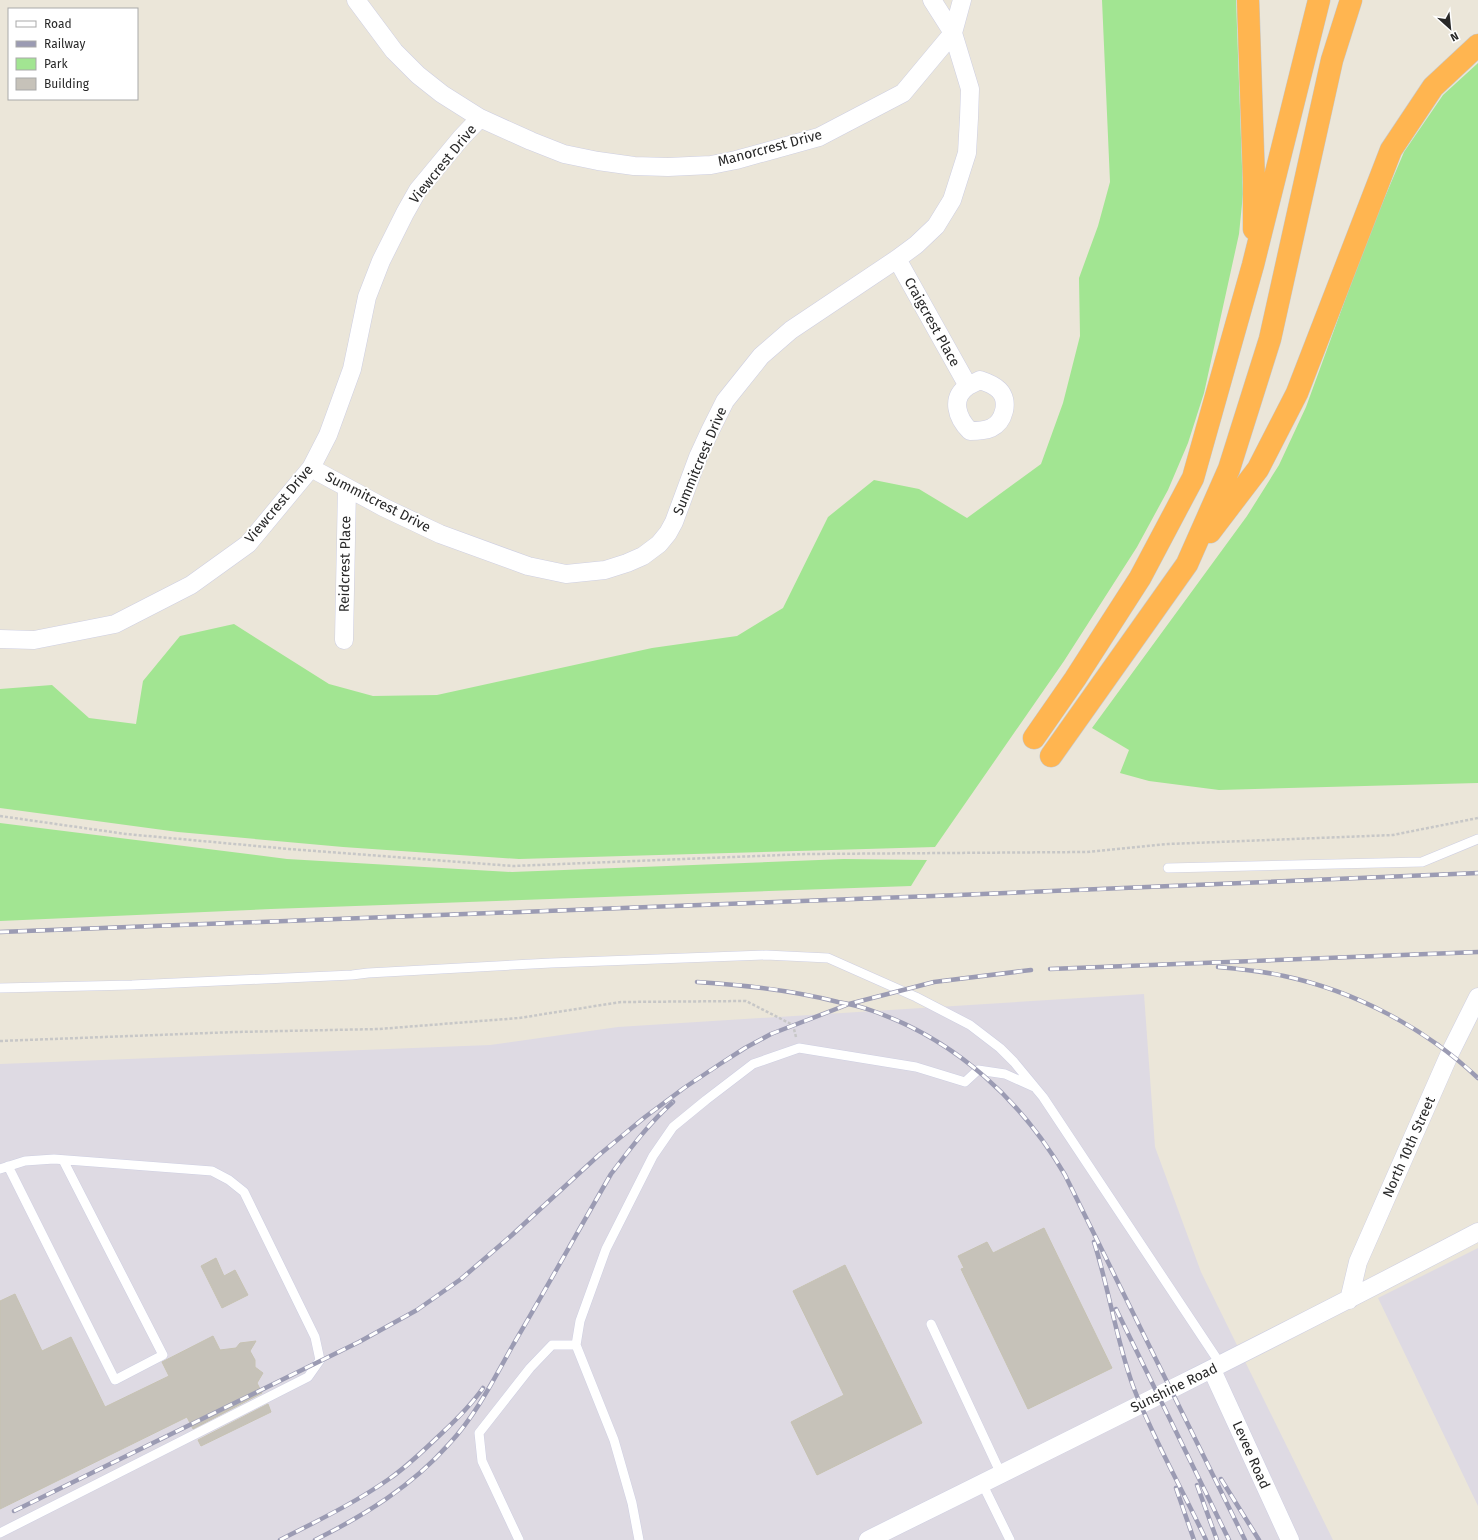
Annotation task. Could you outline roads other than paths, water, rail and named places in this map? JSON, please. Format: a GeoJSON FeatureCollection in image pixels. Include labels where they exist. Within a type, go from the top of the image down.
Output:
{"type":"FeatureCollection","features":[{"type":"Feature","properties":{"kind":"highway"},"geometry":{"type":"LineString","coordinates":[[1248,0],[1254,182],[1253,265]]}},
{"type":"Feature","properties":{"kind":"highway"},"geometry":{"type":"LineString","coordinates":[[1034,738],[1075,679],[1140,578],[1193,478],[1253,265],[1319,0]]}},
{"type":"Feature","properties":{"kind":"highway"},"geometry":{"type":"LineString","coordinates":[[1187,564],[1229,469],[1270,339],[1332,60],[1351,0]]}},
{"type":"Feature","properties":{"kind":"highway"},"geometry":{"type":"LineString","coordinates":[[1051,756],[1187,564],[1258,469],[1296,393],[1391,150],[1433,87],[1478,45]]}},
{"type":"Feature","properties":{"kind":"street","name":"Manorcrest Drive"},"geometry":{"type":"LineString","coordinates":[[356,0],[394,51],[418,75],[453,101],[480,118],[531,141],[558,151],[598,161],[634,166],[668,167],[711,165],[736,160],[819,137],[903,93],[953,33],[962,0]]}},
{"type":"Feature","properties":{"kind":"street","name":"Summitcrest Drive"},"geometry":{"type":"LineString","coordinates":[[311,468],[383,507],[440,534],[528,566],[566,574],[605,570],[627,564],[643,556],[659,544],[668,533],[674,522],[701,451],[725,401],[761,356],[792,330],[897,259],[936,226],[952,200],[967,153],[970,118],[970,89],[953,33],[932,0]]}},
{"type":"Feature","properties":{"kind":"street","name":"Viewcrest Drive"},"geometry":{"type":"LineString","coordinates":[[0,639],[34,640],[115,624],[191,585],[248,544],[311,468],[328,434],[352,369],[367,297],[381,261],[405,213],[418,190],[461,138],[480,118]]}},
{"type":"Feature","properties":{"kind":"street","name":"Craigcrest Place"},"geometry":{"type":"LineString","coordinates":[[897,259],[968,386]]}},
{"type":"Feature","properties":{"kind":"street","name":"Reidcrest Place"},"geometry":{"type":"LineString","coordinates":[[344,640],[347,488]]}},
{"type":"Feature","properties":{"kind":"street","name":"North 10th Street"},"geometry":{"type":"LineString","coordinates":[[1349,1300],[1358,1262],[1450,1053],[1478,997]]}},
{"type":"Feature","properties":{"kind":"street","name":"Sunshine Road"},"geometry":{"type":"LineString","coordinates":[[868,1540],[1217,1367],[1478,1232]]}},
{"type":"Feature","properties":{"kind":"street","name":"Levee Road"},"geometry":{"type":"LineString","coordinates":[[1217,1367],[1290,1540]]}},
{"type":"Feature","properties":{"kind":"lane"},"geometry":{"type":"LineString","coordinates":[[1168,868],[1422,862],[1478,839]]}},
{"type":"Feature","properties":{"kind":"lane"},"geometry":{"type":"LineString","coordinates":[[0,988],[132,985],[352,975],[551,963],[766,955],[821,957],[840,962],[916,997],[970,1025],[1000,1048],[1014,1062],[1036,1088],[1217,1367]]}},
{"type":"Feature","properties":{"kind":"lane"},"geometry":{"type":"LineString","coordinates":[[639,1540],[632,1503],[614,1440],[576,1345],[580,1321],[606,1249],[652,1156],[673,1127],[753,1064],[799,1048],[916,1068],[966,1082],[978,1070],[1005,1074],[1036,1088]]}},
{"type":"Feature","properties":{"kind":"lane"},"geometry":{"type":"LineString","coordinates":[[0,1533],[308,1377],[320,1360],[315,1337],[244,1192],[229,1180],[212,1171],[63,1160],[25,1161],[4,1168],[116,1380],[163,1355],[63,1160]]}},
{"type":"Feature","properties":{"kind":"lane"},"geometry":{"type":"LineString","coordinates":[[931,1324],[1001,1474]]}},
{"type":"Feature","properties":{"kind":"lane"},"geometry":{"type":"LineString","coordinates":[[519,1540],[482,1461],[478,1433],[530,1368],[552,1345],[576,1345]]}},
{"type":"Feature","properties":{"kind":"lane"},"geometry":{"type":"LineString","coordinates":[[982,1483],[1010,1540]]}},
{"type":"Feature","properties":{"kind":"railway"},"geometry":{"type":"LineString","coordinates":[[0,932],[959,895],[1478,873]]}},
{"type":"Feature","properties":{"kind":"railway"},"geometry":{"type":"LineString","coordinates":[[1050,969],[1478,952]]}},
{"type":"Feature","properties":{"kind":"railway"},"geometry":{"type":"LineString","coordinates":[[1218,967],[1259,971],[1284,976],[1337,991],[1363,1002],[1388,1014],[1435,1043],[1478,1078]]}},
{"type":"Feature","properties":{"kind":"railway"},"geometry":{"type":"LineString","coordinates":[[14,1511],[359,1342],[417,1310],[461,1279],[512,1235],[599,1155],[645,1117],[720,1064],[771,1034],[849,1004],[934,982],[1031,970]]}},
{"type":"Feature","properties":{"kind":"railway"},"geometry":{"type":"LineString","coordinates":[[697,982],[750,986],[785,991],[865,1008],[903,1023],[932,1038],[959,1056],[984,1076],[1007,1098],[1029,1122],[1065,1175],[1245,1540]]}},
{"type":"Feature","properties":{"kind":"railway"},"geometry":{"type":"LineString","coordinates":[[315,1540],[370,1510],[404,1486],[435,1459],[459,1433],[492,1384],[611,1174],[648,1127],[673,1102]]}},
{"type":"Feature","properties":{"kind":"railway"},"geometry":{"type":"LineString","coordinates":[[1094,1242],[1122,1350],[1133,1386],[1159,1444],[1206,1540]]}},
{"type":"Feature","properties":{"kind":"railway"},"geometry":{"type":"LineString","coordinates":[[1116,1309],[1229,1540]]}},
{"type":"Feature","properties":{"kind":"railway"},"geometry":{"type":"LineString","coordinates":[[280,1540],[349,1504],[396,1474],[453,1422],[469,1406],[483,1388]]}},
{"type":"Feature","properties":{"kind":"railway"},"geometry":{"type":"LineString","coordinates":[[1221,1479],[1259,1540]]}},
{"type":"Feature","properties":{"kind":"railway"},"geometry":{"type":"LineString","coordinates":[[1197,1485],[1217,1540]]}},
{"type":"Feature","properties":{"kind":"railway"},"geometry":{"type":"LineString","coordinates":[[1176,1488],[1194,1540]]}}]}
